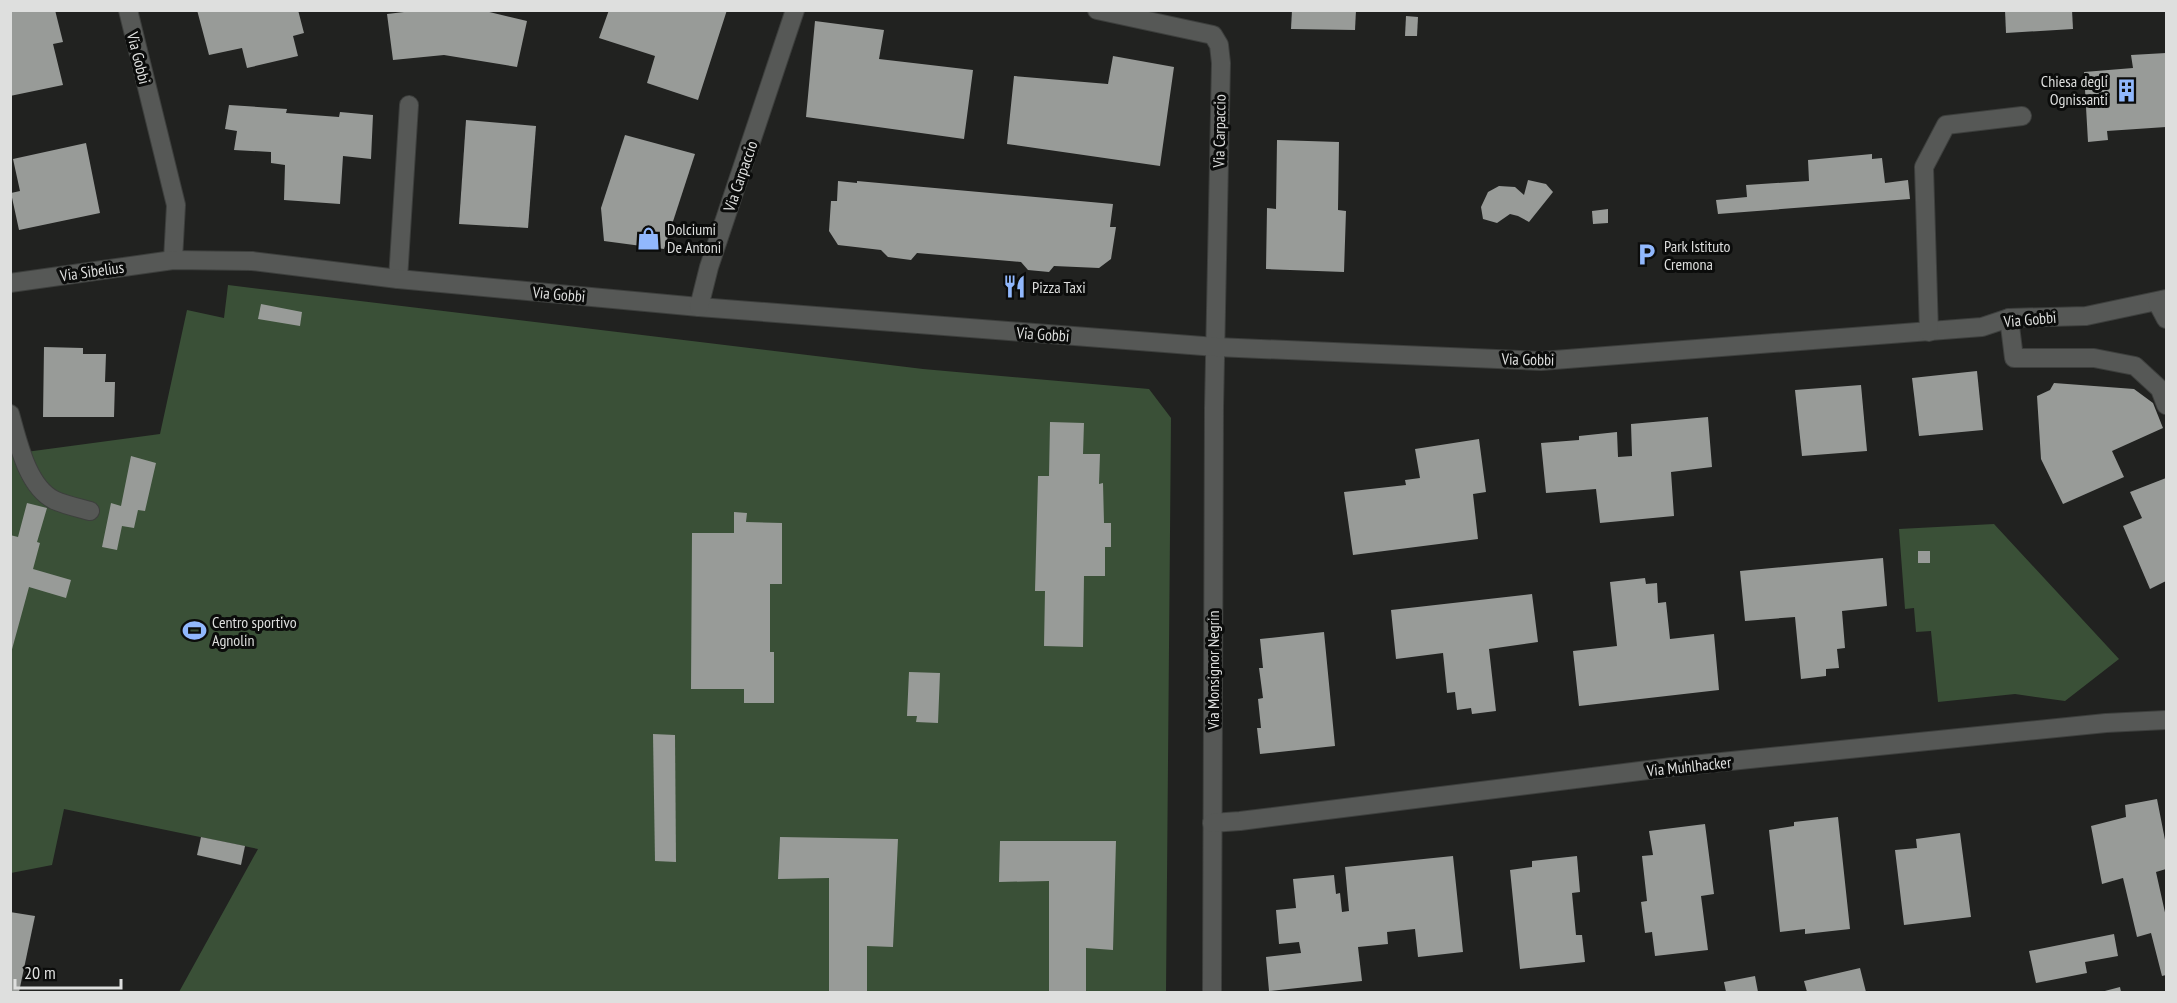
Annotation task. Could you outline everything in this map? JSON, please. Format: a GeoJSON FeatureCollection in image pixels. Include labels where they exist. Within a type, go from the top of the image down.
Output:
{"type":"FeatureCollection","features":[{"type":"Feature","properties":{"kind":"street","name":"Via Gobbi"},"geometry":{"type":"LineString","coordinates":[[128,10],[176,205],[173,260],[252,261],[398,279],[699,308],[1216,347],[1541,361],[1982,327],[2009,318],[2086,316],[2162,301]]}},
{"type":"Feature","properties":{"kind":"street","name":"Via Carpaccio"},"geometry":{"type":"LineString","coordinates":[[699,308],[709,267],[795,10]]}},
{"type":"Feature","properties":{"kind":"street","name":"Via Carpaccio"},"geometry":{"type":"LineString","coordinates":[[1096,10],[1213,35],[1218,45],[1221,63],[1216,347]]}},
{"type":"Feature","properties":{"kind":"street"},"geometry":{"type":"LineString","coordinates":[[398,279],[409,105]]}},
{"type":"Feature","properties":{"kind":"street"},"geometry":{"type":"LineString","coordinates":[[1929,332],[1924,167],[1946,125],[2022,116]]}},
{"type":"Feature","properties":{"kind":"street","name":"Via Sibelius"},"geometry":{"type":"LineString","coordinates":[[10,283],[173,260]]}},
{"type":"Feature","properties":{"kind":"street"},"geometry":{"type":"LineString","coordinates":[[2162,301],[2166,319]]}},
{"type":"Feature","properties":{"kind":"street"},"geometry":{"type":"LineString","coordinates":[[2009,318],[2014,358],[2094,358],[2135,366],[2160,389],[2166,405]]}},
{"type":"Feature","properties":{"kind":"street","name":"Via Monsignor Negrin"},"geometry":{"type":"LineString","coordinates":[[1212,993],[1216,347]]}},
{"type":"Feature","properties":{"kind":"street"},"geometry":{"type":"LineString","coordinates":[[10,414],[20,452],[33,480],[53,499],[90,511]]}},
{"type":"Feature","properties":{"kind":"street","name":"Via Muhlhacker"},"geometry":{"type":"LineString","coordinates":[[1212,823],[1672,767],[2106,723],[2166,720]]}},
{"type":"Feature","properties":{"kind":"green space"},"geometry":{"type":"Polygon","coordinates":[[[228,285],[923,369],[1149,389],[1171,418],[1166,992],[179,992],[258,849],[64,809],[52,865],[11,873],[11,454],[160,434],[187,310],[224,318],[228,285]]]}},
{"type":"Feature","properties":{"kind":"green space"},"geometry":{"type":"Polygon","coordinates":[[[1994,524],[2119,659],[2065,701],[2015,694],[1938,702],[1931,631],[1916,632],[1914,608],[1905,609],[1899,529],[1994,524]]]}},
{"type":"Feature","properties":{"kind":"building"},"geometry":{"type":"Polygon","coordinates":[[[10,10],[55,10],[63,42],[53,44],[63,85],[10,96],[10,10]]]}},
{"type":"Feature","properties":{"kind":"building"},"geometry":{"type":"Polygon","coordinates":[[[197,10],[298,10],[304,33],[293,36],[298,56],[247,68],[242,48],[209,55],[197,10]]]}},
{"type":"Feature","properties":{"kind":"building"},"geometry":{"type":"Polygon","coordinates":[[[421,10],[481,10],[527,21],[517,67],[444,55],[393,60],[387,14],[421,10]]]}},
{"type":"Feature","properties":{"kind":"building"},"geometry":{"type":"Polygon","coordinates":[[[609,10],[727,10],[698,100],[647,83],[655,56],[599,38],[609,10]]]}},
{"type":"Feature","properties":{"kind":"building"},"geometry":{"type":"Polygon","coordinates":[[[1292,10],[1356,10],[1355,30],[1291,29],[1292,10]]]}},
{"type":"Feature","properties":{"kind":"building"},"geometry":{"type":"Polygon","coordinates":[[[2005,10],[2072,10],[2073,29],[2006,33],[2005,10]]]}},
{"type":"Feature","properties":{"kind":"building"},"geometry":{"type":"Polygon","coordinates":[[[1406,16],[1418,17],[1417,36],[1405,36],[1406,16]]]}},
{"type":"Feature","properties":{"kind":"building"},"geometry":{"type":"Polygon","coordinates":[[[815,21],[884,30],[879,59],[973,70],[964,139],[806,117],[815,21]]]}},
{"type":"Feature","properties":{"kind":"building","name":"Chiesa degli Ognissanti"},"geometry":{"type":"Polygon","coordinates":[[[2166,53],[2166,127],[2107,131],[2108,140],[2088,142],[2084,72],[2133,68],[2131,55],[2166,53]]]}},
{"type":"Feature","properties":{"kind":"building"},"geometry":{"type":"Polygon","coordinates":[[[1113,56],[1174,67],[1160,166],[1007,144],[1014,76],[1108,84],[1113,56]]]}},
{"type":"Feature","properties":{"kind":"building"},"geometry":{"type":"Polygon","coordinates":[[[229,105],[287,109],[286,113],[339,117],[340,112],[373,115],[371,159],[343,156],[340,204],[284,200],[285,165],[271,163],[271,152],[234,150],[237,131],[225,129],[229,105]]]}},
{"type":"Feature","properties":{"kind":"building"},"geometry":{"type":"Polygon","coordinates":[[[466,120],[536,126],[528,228],[459,224],[466,120]]]}},
{"type":"Feature","properties":{"kind":"building"},"geometry":{"type":"Polygon","coordinates":[[[625,135],[695,154],[664,249],[604,241],[601,208],[625,135]]]}},
{"type":"Feature","properties":{"kind":"building"},"geometry":{"type":"Polygon","coordinates":[[[1277,140],[1339,142],[1338,210],[1346,211],[1344,272],[1266,269],[1267,208],[1276,209],[1277,140]]]}},
{"type":"Feature","properties":{"kind":"building"},"geometry":{"type":"Polygon","coordinates":[[[86,143],[100,213],[19,230],[11,193],[20,191],[13,159],[86,143]]]}},
{"type":"Feature","properties":{"kind":"building"},"geometry":{"type":"Polygon","coordinates":[[[1872,154],[1872,159],[1882,158],[1885,183],[1908,180],[1910,199],[1718,214],[1716,200],[1747,197],[1746,185],[1809,181],[1808,160],[1872,154]]]}},
{"type":"Feature","properties":{"kind":"building"},"geometry":{"type":"Polygon","coordinates":[[[1528,180],[1546,184],[1553,192],[1529,222],[1510,214],[1497,223],[1483,219],[1481,207],[1488,192],[1499,186],[1515,187],[1524,195],[1528,180]]]}},
{"type":"Feature","properties":{"kind":"building"},"geometry":{"type":"Polygon","coordinates":[[[838,181],[1113,204],[1110,227],[1116,227],[1111,259],[1099,268],[1054,266],[1049,272],[1028,270],[1021,262],[917,253],[911,260],[888,257],[881,250],[838,245],[829,231],[831,201],[837,201],[838,181]]]}},
{"type":"Feature","properties":{"kind":"building"},"geometry":{"type":"Polygon","coordinates":[[[1608,209],[1608,223],[1593,224],[1592,211],[1608,209]]]}},
{"type":"Feature","properties":{"kind":"building"},"geometry":{"type":"Polygon","coordinates":[[[261,304],[302,312],[300,326],[258,319],[261,304]]]}},
{"type":"Feature","properties":{"kind":"building"},"geometry":{"type":"Polygon","coordinates":[[[44,347],[83,348],[83,354],[106,354],[105,382],[115,382],[114,417],[43,417],[44,347]]]}},
{"type":"Feature","properties":{"kind":"building"},"geometry":{"type":"Polygon","coordinates":[[[1977,371],[1983,430],[1919,436],[1912,378],[1977,371]]]}},
{"type":"Feature","properties":{"kind":"building"},"geometry":{"type":"Polygon","coordinates":[[[2054,383],[2134,389],[2153,403],[2163,428],[2112,451],[2124,477],[2063,504],[2041,459],[2037,396],[2050,390],[2054,383]]]}},
{"type":"Feature","properties":{"kind":"building"},"geometry":{"type":"Polygon","coordinates":[[[1861,385],[1867,451],[1802,456],[1795,390],[1861,385]]]}},
{"type":"Feature","properties":{"kind":"building"},"geometry":{"type":"Polygon","coordinates":[[[1708,417],[1712,467],[1671,472],[1674,516],[1600,523],[1596,489],[1546,493],[1541,443],[1579,440],[1579,436],[1617,432],[1618,457],[1632,456],[1631,424],[1708,417]]]}},
{"type":"Feature","properties":{"kind":"building"},"geometry":{"type":"Polygon","coordinates":[[[1050,422],[1084,423],[1083,454],[1100,454],[1099,484],[1103,483],[1104,523],[1111,523],[1111,547],[1105,547],[1105,576],[1084,576],[1083,647],[1044,646],[1045,591],[1035,591],[1038,476],[1049,476],[1050,422]]]}},
{"type":"Feature","properties":{"kind":"building"},"geometry":{"type":"Polygon","coordinates":[[[1479,439],[1486,492],[1473,494],[1478,539],[1353,555],[1344,492],[1406,485],[1405,480],[1420,478],[1415,449],[1479,439]]]}},
{"type":"Feature","properties":{"kind":"building"},"geometry":{"type":"Polygon","coordinates":[[[131,456],[156,463],[145,511],[138,510],[134,528],[122,526],[117,550],[102,547],[111,503],[121,506],[131,456]]]}},
{"type":"Feature","properties":{"kind":"building"},"geometry":{"type":"Polygon","coordinates":[[[2166,478],[2166,581],[2150,589],[2123,526],[2142,518],[2130,492],[2166,478]]]}},
{"type":"Feature","properties":{"kind":"building"},"geometry":{"type":"Polygon","coordinates":[[[27,503],[47,508],[37,542],[40,543],[33,569],[71,580],[66,598],[29,587],[11,653],[10,535],[18,537],[27,503]]]}},
{"type":"Feature","properties":{"kind":"building"},"geometry":{"type":"Polygon","coordinates":[[[734,512],[747,513],[746,522],[782,523],[782,584],[770,584],[770,652],[774,652],[774,703],[744,703],[744,689],[691,689],[692,533],[734,533],[734,512]]]}},
{"type":"Feature","properties":{"kind":"building"},"geometry":{"type":"Polygon","coordinates":[[[1918,551],[1930,551],[1930,563],[1918,563],[1918,551]]]}},
{"type":"Feature","properties":{"kind":"building"},"geometry":{"type":"Polygon","coordinates":[[[1883,558],[1887,606],[1842,611],[1845,648],[1837,649],[1839,668],[1826,669],[1826,676],[1801,679],[1795,617],[1745,621],[1740,571],[1883,558]]]}},
{"type":"Feature","properties":{"kind":"building"},"geometry":{"type":"Polygon","coordinates":[[[1645,578],[1646,584],[1657,583],[1658,603],[1666,602],[1670,639],[1714,634],[1719,690],[1579,706],[1573,651],[1617,646],[1610,582],[1645,578]]]}},
{"type":"Feature","properties":{"kind":"building"},"geometry":{"type":"Polygon","coordinates":[[[1532,594],[1538,642],[1489,649],[1496,711],[1472,714],[1471,708],[1457,710],[1455,692],[1447,693],[1443,653],[1396,659],[1391,610],[1532,594]]]}},
{"type":"Feature","properties":{"kind":"building"},"geometry":{"type":"Polygon","coordinates":[[[1324,632],[1335,746],[1260,754],[1257,728],[1261,728],[1258,699],[1263,698],[1259,668],[1263,668],[1260,639],[1324,632]]]}},
{"type":"Feature","properties":{"kind":"building"},"geometry":{"type":"Polygon","coordinates":[[[909,672],[940,673],[938,723],[916,722],[917,716],[907,716],[909,672]]]}},
{"type":"Feature","properties":{"kind":"building"},"geometry":{"type":"Polygon","coordinates":[[[653,734],[675,735],[676,862],[655,861],[653,734]]]}},
{"type":"Feature","properties":{"kind":"building"},"geometry":{"type":"Polygon","coordinates":[[[2157,799],[2166,845],[2166,869],[2156,872],[2166,917],[2166,975],[2162,976],[2151,933],[2137,937],[2123,878],[2102,884],[2091,826],[2126,817],[2125,805],[2157,799]]]}},
{"type":"Feature","properties":{"kind":"building"},"geometry":{"type":"Polygon","coordinates":[[[1838,817],[1850,929],[1805,934],[1805,929],[1780,932],[1769,830],[1794,826],[1794,822],[1838,817]]]}},
{"type":"Feature","properties":{"kind":"building"},"geometry":{"type":"Polygon","coordinates":[[[1705,824],[1714,894],[1701,896],[1708,950],[1655,956],[1652,932],[1645,933],[1641,902],[1647,901],[1642,856],[1653,855],[1649,831],[1705,824]]]}},
{"type":"Feature","properties":{"kind":"building"},"geometry":{"type":"Polygon","coordinates":[[[1960,833],[1971,917],[1904,925],[1895,850],[1917,848],[1916,839],[1960,833]]]}},
{"type":"Feature","properties":{"kind":"building"},"geometry":{"type":"Polygon","coordinates":[[[201,837],[245,846],[241,865],[197,855],[201,837]]]}},
{"type":"Feature","properties":{"kind":"building"},"geometry":{"type":"Polygon","coordinates":[[[780,837],[898,839],[893,947],[867,946],[867,992],[829,992],[829,878],[778,879],[780,837]]]}},
{"type":"Feature","properties":{"kind":"building"},"geometry":{"type":"Polygon","coordinates":[[[1000,841],[1116,841],[1113,950],[1086,948],[1086,992],[1049,992],[1049,881],[999,882],[1000,841]]]}},
{"type":"Feature","properties":{"kind":"building"},"geometry":{"type":"Polygon","coordinates":[[[1453,856],[1463,952],[1418,957],[1415,929],[1387,932],[1388,944],[1358,947],[1362,981],[1269,991],[1266,957],[1301,953],[1299,942],[1279,944],[1276,910],[1296,908],[1293,879],[1334,875],[1336,894],[1340,893],[1342,912],[1349,911],[1345,867],[1453,856]]]}},
{"type":"Feature","properties":{"kind":"building"},"geometry":{"type":"Polygon","coordinates":[[[1577,856],[1580,892],[1572,893],[1576,935],[1582,935],[1585,962],[1520,969],[1510,870],[1532,867],[1532,861],[1577,856]]]}},
{"type":"Feature","properties":{"kind":"building"},"geometry":{"type":"Polygon","coordinates":[[[10,912],[35,916],[19,992],[10,992],[10,912]]]}},
{"type":"Feature","properties":{"kind":"building"},"geometry":{"type":"Polygon","coordinates":[[[2114,934],[2118,956],[2085,962],[2087,973],[2036,983],[2029,951],[2114,934]]]}},
{"type":"Feature","properties":{"kind":"building"},"geometry":{"type":"Polygon","coordinates":[[[1860,968],[1866,992],[1807,992],[1804,981],[1860,968]]]}},
{"type":"Feature","properties":{"kind":"building"},"geometry":{"type":"Polygon","coordinates":[[[1755,976],[1758,992],[1726,992],[1724,982],[1755,976]]]}},
{"type":"Feature","properties":{"kind":"building"},"geometry":{"type":"Polygon","coordinates":[[[2120,987],[2121,992],[2101,992],[2120,987]]]}},
{"type":"Feature","properties":{"kind":"place","name":"Chiesa degli Ognissanti"},"geometry":{"type":"Point","coordinates":[2126,90]}},
{"type":"Feature","properties":{"kind":"place","name":"Dolciumi De Antoni"},"geometry":{"type":"Point","coordinates":[649,238]}},
{"type":"Feature","properties":{"kind":"place","name":"Park Istituto Cremona"},"geometry":{"type":"Point","coordinates":[1646,255]}},
{"type":"Feature","properties":{"kind":"place","name":"Pizza Taxi"},"geometry":{"type":"Point","coordinates":[1014,287]}},
{"type":"Feature","properties":{"kind":"place","name":"Centro sportivo Agnolin"},"geometry":{"type":"Point","coordinates":[194,631]}}]}
